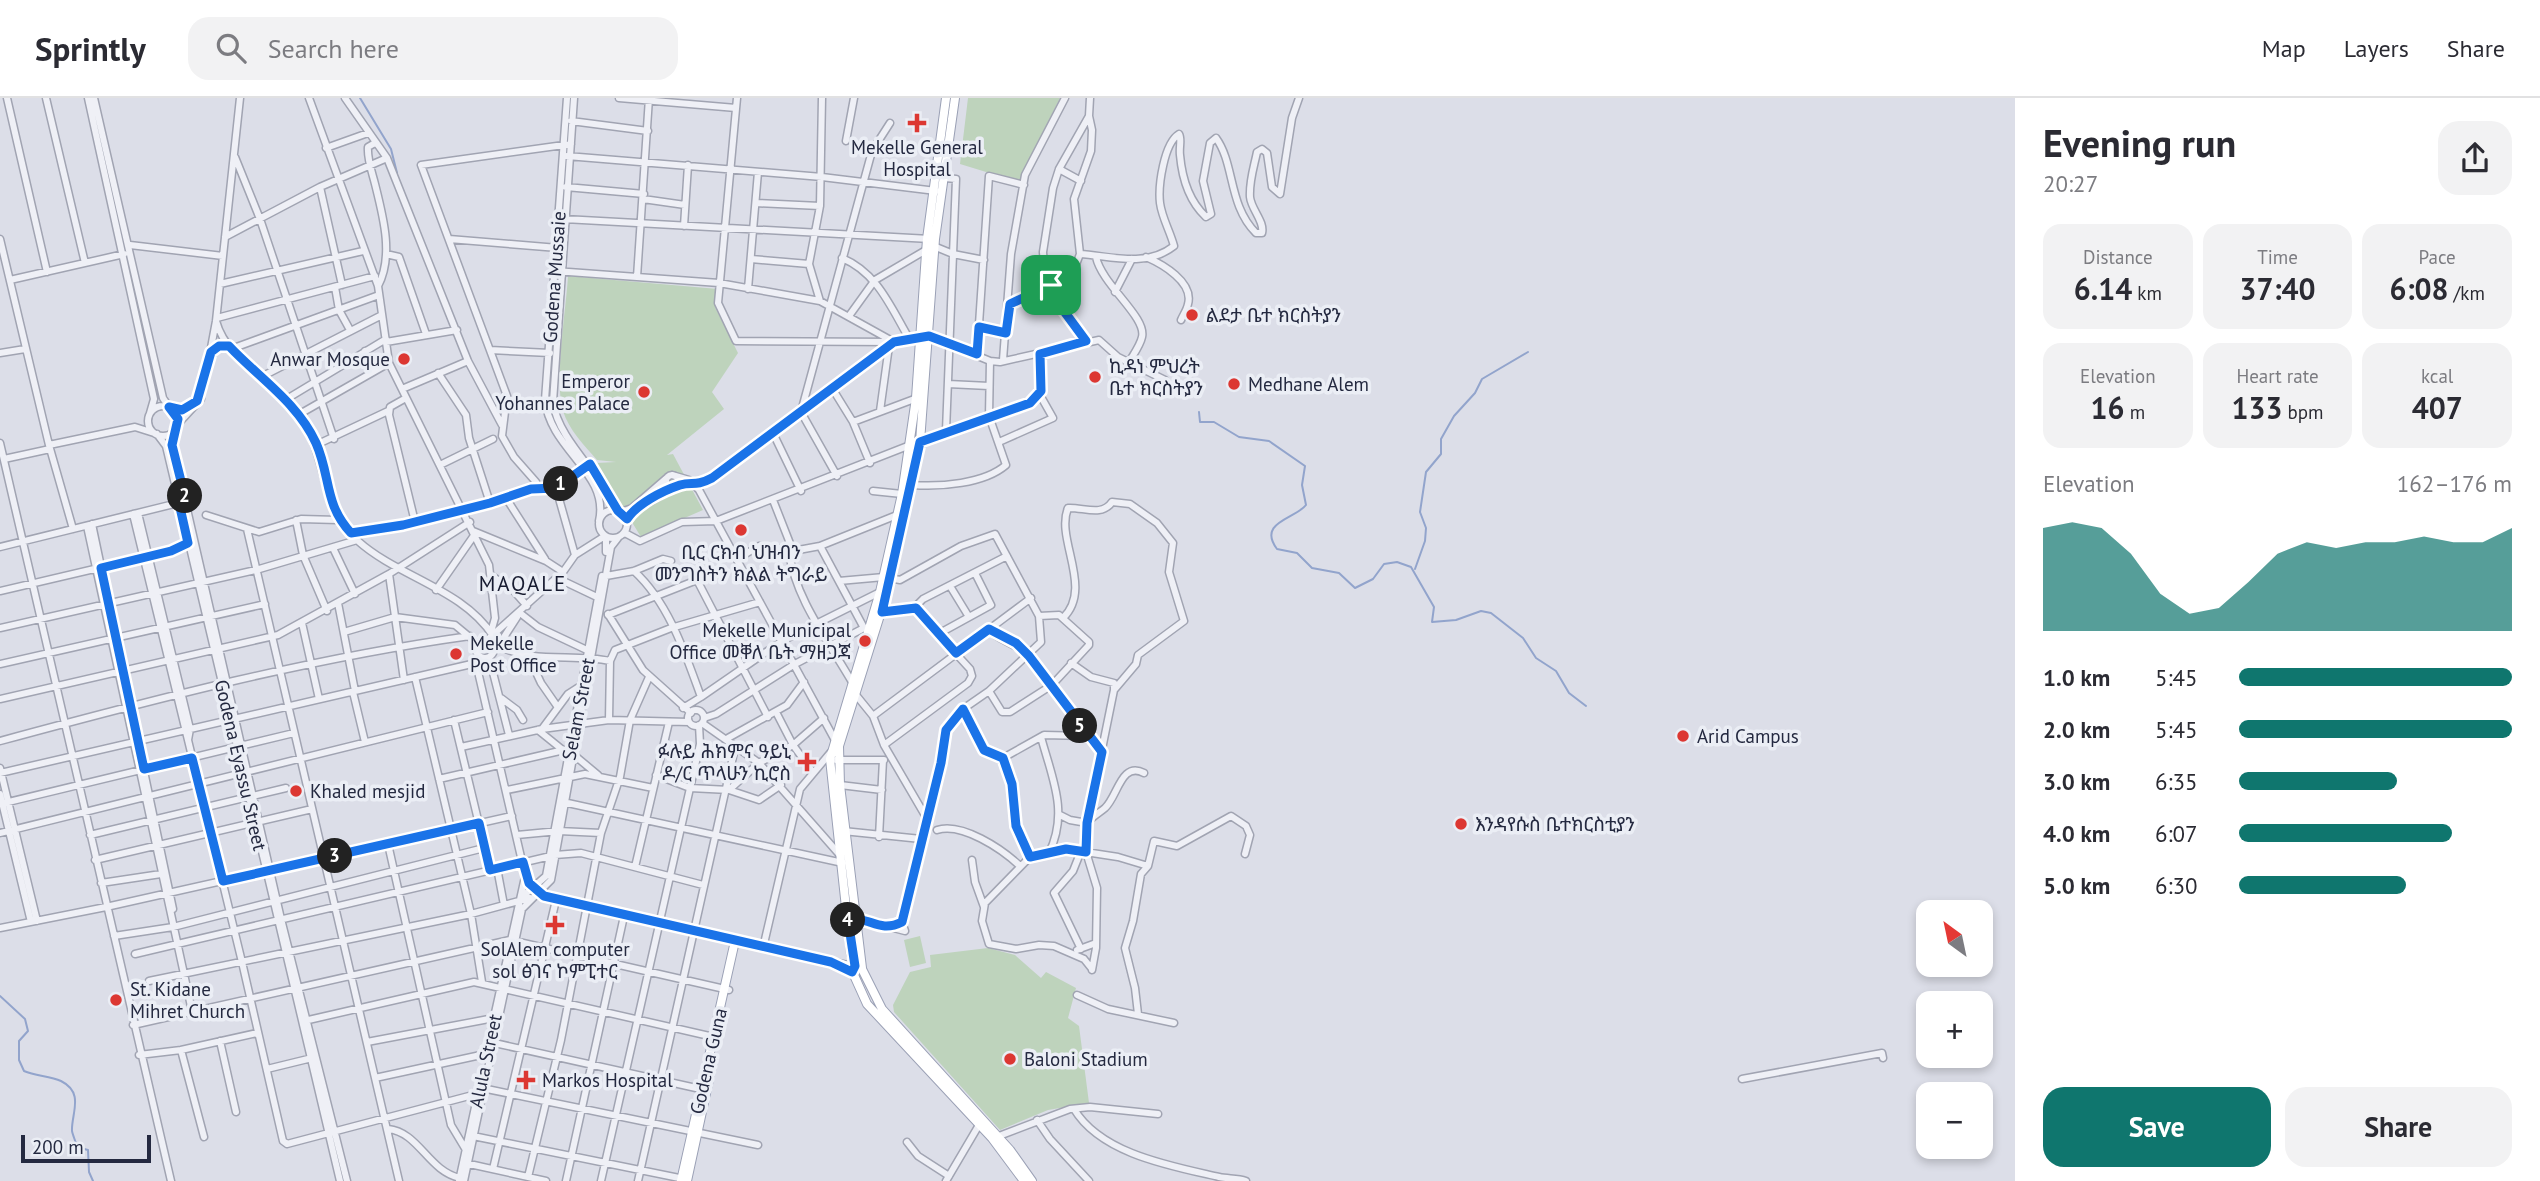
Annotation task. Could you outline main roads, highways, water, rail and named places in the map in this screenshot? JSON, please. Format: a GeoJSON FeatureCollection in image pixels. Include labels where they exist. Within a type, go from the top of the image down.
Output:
{"type":"FeatureCollection","features":[{"type":"Feature","properties":{"kind":"main road"},"geometry":{"type":"LineString","coordinates":[[938,192],[945,178],[943,161],[946,98]]}},
{"type":"Feature","properties":{"kind":"main road"},"geometry":{"type":"LineString","coordinates":[[836,746],[856,695],[870,629],[880,592],[888,578],[912,485],[920,442],[920,399],[933,241],[938,192],[955,98]]}},
{"type":"Feature","properties":{"kind":"main road"},"geometry":{"type":"LineString","coordinates":[[924,338],[926,250],[933,241]]}},
{"type":"Feature","properties":{"kind":"main road"},"geometry":{"type":"LineString","coordinates":[[920,399],[897,515],[882,612],[870,629],[852,682],[834,760],[856,969],[882,1009],[999,1136],[1032,1181]]}},
{"type":"Feature","properties":{"kind":"main road"},"geometry":{"type":"LineString","coordinates":[[834,760],[840,785],[843,860]]}},
{"type":"Feature","properties":{"kind":"main road"},"geometry":{"type":"LineString","coordinates":[[842,964],[849,961],[851,954],[852,919]]}},
{"type":"Feature","properties":{"kind":"main road","name":"Godena Guna"},"geometry":{"type":"LineString","coordinates":[[684,1180],[737,941],[831,962]]}},
{"type":"Feature","properties":{"kind":"main road"},"geometry":{"type":"LineString","coordinates":[[851,954],[867,1004],[1008,1157],[1024,1181]]}},
{"type":"Feature","properties":{"kind":"main road"},"geometry":{"type":"LineString","coordinates":[[831,962],[856,969]]}},
{"type":"Feature","properties":{"kind":"main road"},"geometry":{"type":"LineString","coordinates":[[831,962],[856,969]]}},
{"type":"Feature","properties":{"kind":"waterway"},"geometry":{"type":"LineString","coordinates":[[360,98],[391,149],[397,173]]}},
{"type":"Feature","properties":{"kind":"waterway"},"geometry":{"type":"LineString","coordinates":[[1415,569],[1425,541],[1426,528],[1420,512],[1426,472],[1441,454],[1441,439],[1454,416],[1475,393],[1482,379],[1528,352]]}},
{"type":"Feature","properties":{"kind":"waterway"},"geometry":{"type":"LineString","coordinates":[[1199,412],[1200,422],[1214,422],[1239,437],[1269,441],[1305,466],[1302,485],[1306,505],[1274,527],[1272,540],[1277,549],[1297,553],[1312,568],[1339,573],[1355,588],[1373,579],[1384,564],[1397,562],[1411,567],[1434,607],[1432,622],[1456,620],[1481,611],[1491,613],[1523,638],[1536,658],[1556,671],[1569,693],[1586,706]]}},
{"type":"Feature","properties":{"kind":"waterway"},"geometry":{"type":"LineString","coordinates":[[0,996],[25,1019],[28,1031],[19,1041],[19,1060],[24,1071],[61,1081],[73,1091],[75,1104],[72,1131],[77,1147],[88,1150],[89,1172],[93,1181]]}},
{"type":"Feature","properties":{"kind":"place","name":"Mekelle General Hospital"},"geometry":{"type":"Point","coordinates":[917,123]}},
{"type":"Feature","properties":{"kind":"place","name":"ልደታ ቤተ ክርስትያን"},"geometry":{"type":"Point","coordinates":[1192,315]}},
{"type":"Feature","properties":{"kind":"place","name":"Anwar Mosque"},"geometry":{"type":"Point","coordinates":[404,359]}},
{"type":"Feature","properties":{"kind":"place","name":"ኪዳነ ምህረት ቤተ ክርስትያን"},"geometry":{"type":"Point","coordinates":[1095,377]}},
{"type":"Feature","properties":{"kind":"place","name":"Medhane Alem"},"geometry":{"type":"Point","coordinates":[1234,384]}},
{"type":"Feature","properties":{"kind":"place","name":"Emperor Yohannes Palace"},"geometry":{"type":"Point","coordinates":[644,392]}},
{"type":"Feature","properties":{"kind":"place","name":"ቢር ርክብ ህዝብን መንግስትን ክልል ትግራይ"},"geometry":{"type":"Point","coordinates":[741,530]}},
{"type":"Feature","properties":{"kind":"place","name":"Mekelle Municipal Office መቐለ ቤት ማዘጋጃ"},"geometry":{"type":"Point","coordinates":[865,641]}},
{"type":"Feature","properties":{"kind":"place","name":"Mekelle Post Office"},"geometry":{"type":"Point","coordinates":[456,654]}},
{"type":"Feature","properties":{"kind":"place","name":"Arid Campus"},"geometry":{"type":"Point","coordinates":[1683,736]}},
{"type":"Feature","properties":{"kind":"place","name":"ፉሉይ ሕክምና ዓይኒ ዶ/ር ጥላሁን ኪሮስ"},"geometry":{"type":"Point","coordinates":[807,762]}},
{"type":"Feature","properties":{"kind":"place","name":"Khaled mesjid"},"geometry":{"type":"Point","coordinates":[296,791]}},
{"type":"Feature","properties":{"kind":"place","name":"እንዳየሱስ ቤተክርስቲያን"},"geometry":{"type":"Point","coordinates":[1461,824]}},
{"type":"Feature","properties":{"kind":"place","name":"SolAlem computer sol ፅገና ኮምፒተር"},"geometry":{"type":"Point","coordinates":[555,925]}},
{"type":"Feature","properties":{"kind":"place","name":"St. Kidane Mihret Church"},"geometry":{"type":"Point","coordinates":[116,1000]}},
{"type":"Feature","properties":{"kind":"place","name":"Baloni Stadium"},"geometry":{"type":"Point","coordinates":[1010,1059]}},
{"type":"Feature","properties":{"kind":"place","name":"Markos Hospital"},"geometry":{"type":"Point","coordinates":[526,1080]}},
{"type":"Feature","properties":{"kind":"district","name":"MAQALE"},"geometry":{"type":"Point","coordinates":[523,583]}}]}
